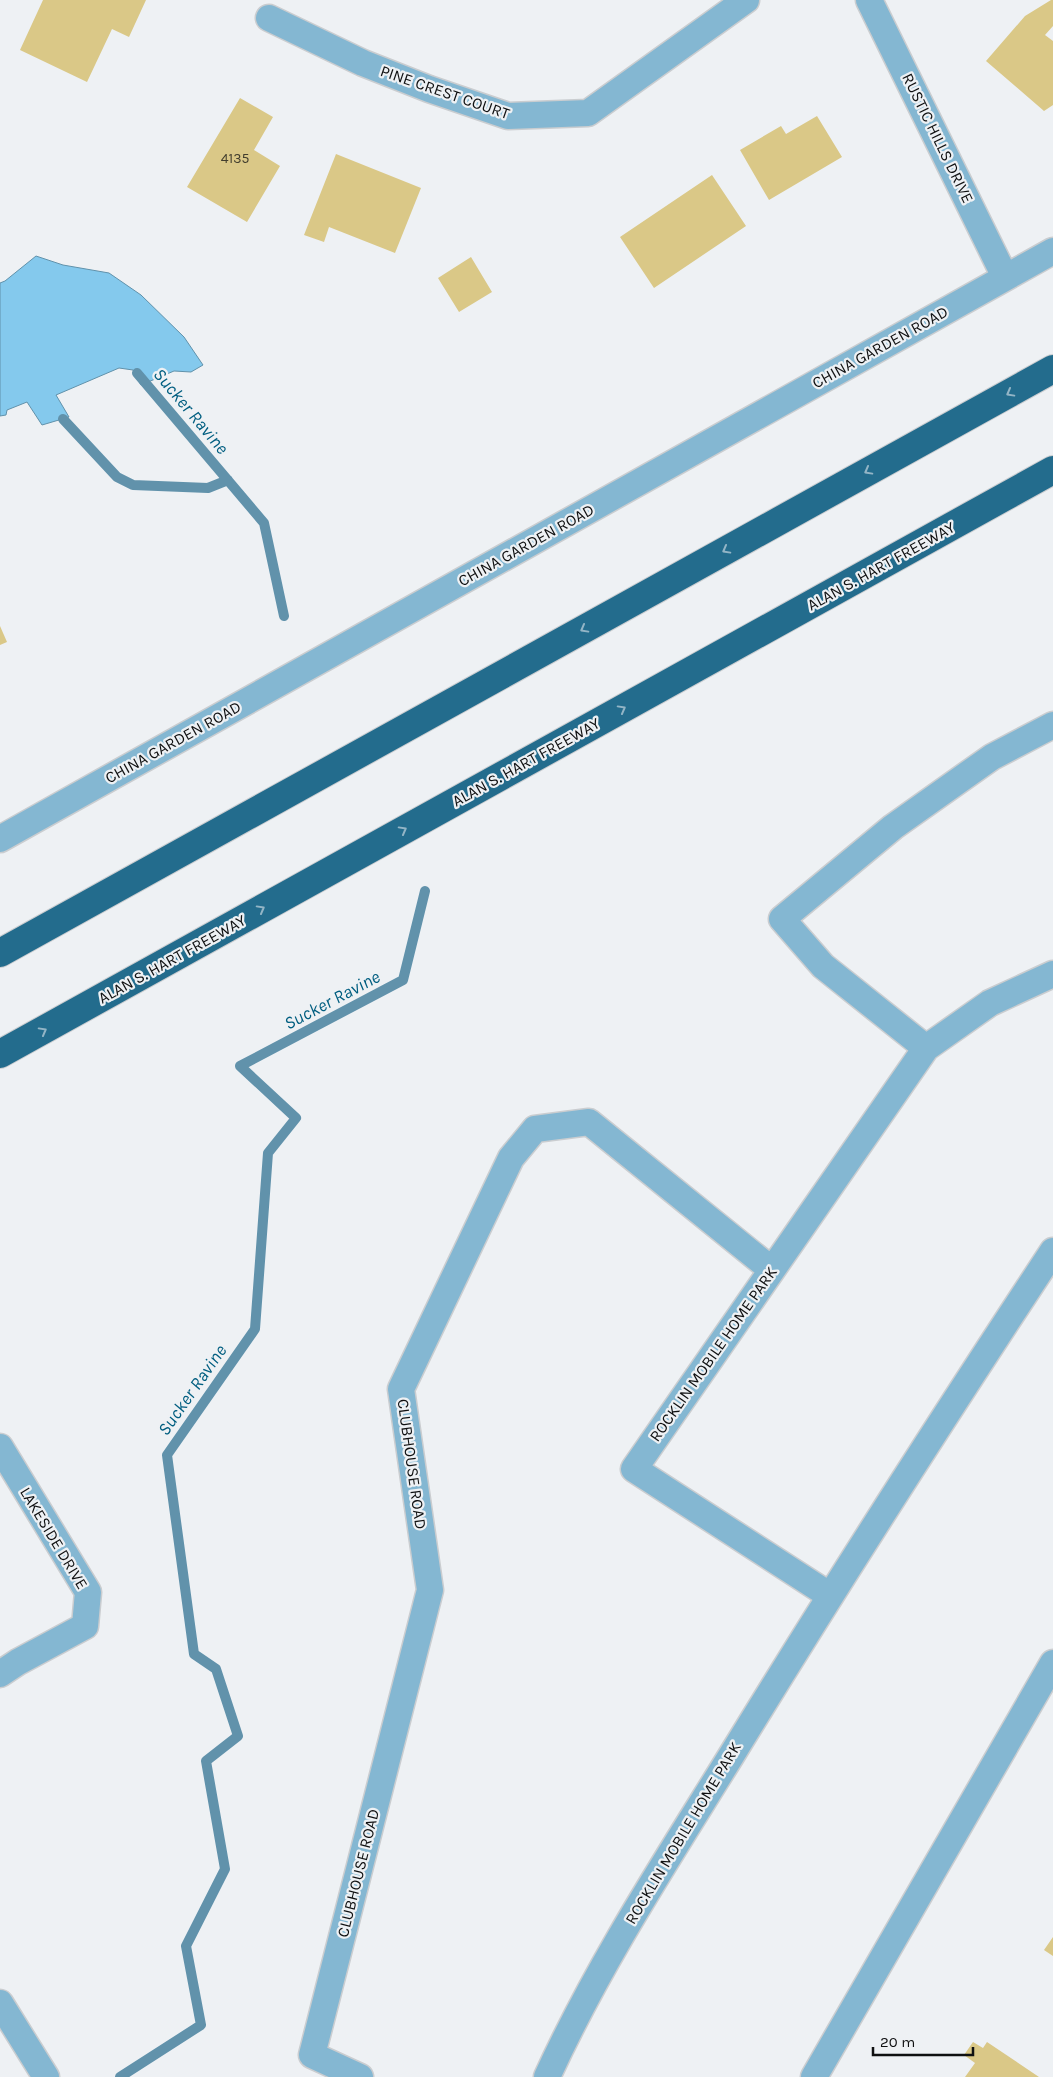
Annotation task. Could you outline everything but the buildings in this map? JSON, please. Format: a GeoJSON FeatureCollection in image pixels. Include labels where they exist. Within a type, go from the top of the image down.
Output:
{"type":"FeatureCollection","features":[{"type":"Feature","properties":{"kind":"highway"},"geometry":{"type":"LineString","coordinates":[[0,953],[1053,369]]}},
{"type":"Feature","properties":{"kind":"highway","name":"ALAN S. HART FREEWAY"},"geometry":{"type":"LineString","coordinates":[[0,1054],[1053,470]]}},
{"type":"Feature","properties":{"kind":"street","name":"PINE CREST COURT"},"geometry":{"type":"LineString","coordinates":[[269,18],[363,63],[429,89],[508,116],[570,114],[588,113],[746,0]]}},
{"type":"Feature","properties":{"kind":"street","name":"RUSTIC HILLS DRIVE"},"geometry":{"type":"LineString","coordinates":[[869,0],[1005,277]]}},
{"type":"Feature","properties":{"kind":"street","name":"CHINA GARDEN ROAD"},"geometry":{"type":"LineString","coordinates":[[0,839],[1053,251]]}},
{"type":"Feature","properties":{"kind":"street"},"geometry":{"type":"LineString","coordinates":[[926,1048],[823,966],[782,919],[893,827],[992,757],[1053,725]]}},
{"type":"Feature","properties":{"kind":"street","name":"ROCKLIN MOBILE HOME PARK"},"geometry":{"type":"LineString","coordinates":[[830,1595],[634,1469],[926,1048],[990,1003],[1053,974]]}},
{"type":"Feature","properties":{"kind":"street","name":"CLUBHOUSE ROAD"},"geometry":{"type":"LineString","coordinates":[[360,2077],[312,2055],[430,1590],[401,1389],[511,1158],[535,1128],[589,1122],[772,1270]]}},
{"type":"Feature","properties":{"kind":"street","name":"ROCKLIN MOBILE HOME PARK"},"geometry":{"type":"LineString","coordinates":[[547,2077],[567,2032],[632,1917],[830,1595],[1053,1251]]}},
{"type":"Feature","properties":{"kind":"street","name":"LAKESIDE DRIVE"},"geometry":{"type":"LineString","coordinates":[[0,1447],[88,1592],[84,1626],[0,1674]]}},
{"type":"Feature","properties":{"kind":"street"},"geometry":{"type":"LineString","coordinates":[[814,2077],[1053,1663]]}},
{"type":"Feature","properties":{"kind":"street"},"geometry":{"type":"LineString","coordinates":[[0,2003],[46,2077]]}},
{"type":"Feature","properties":{"kind":"water"},"geometry":{"type":"Polygon","coordinates":[[[36,256],[63,265],[109,273],[141,295],[184,337],[203,365],[191,372],[174,371],[141,385],[133,370],[119,368],[56,395],[69,417],[42,425],[27,402],[7,410],[6,415],[0,416],[0,283],[36,256]]]}},
{"type":"Feature","properties":{"kind":"waterway","name":"Sucker Ravine"},"geometry":{"type":"LineString","coordinates":[[137,373],[264,523],[284,616]]}},
{"type":"Feature","properties":{"kind":"waterway"},"geometry":{"type":"LineString","coordinates":[[63,419],[117,477],[133,485],[208,488],[228,480]]}},
{"type":"Feature","properties":{"kind":"waterway","name":"Sucker Ravine"},"geometry":{"type":"LineString","coordinates":[[120,2077],[201,2025],[186,1946],[225,1869],[206,1761],[238,1736],[216,1669],[194,1654],[167,1455],[255,1329],[268,1153],[296,1118],[240,1066],[403,980],[425,891]]}}]}
